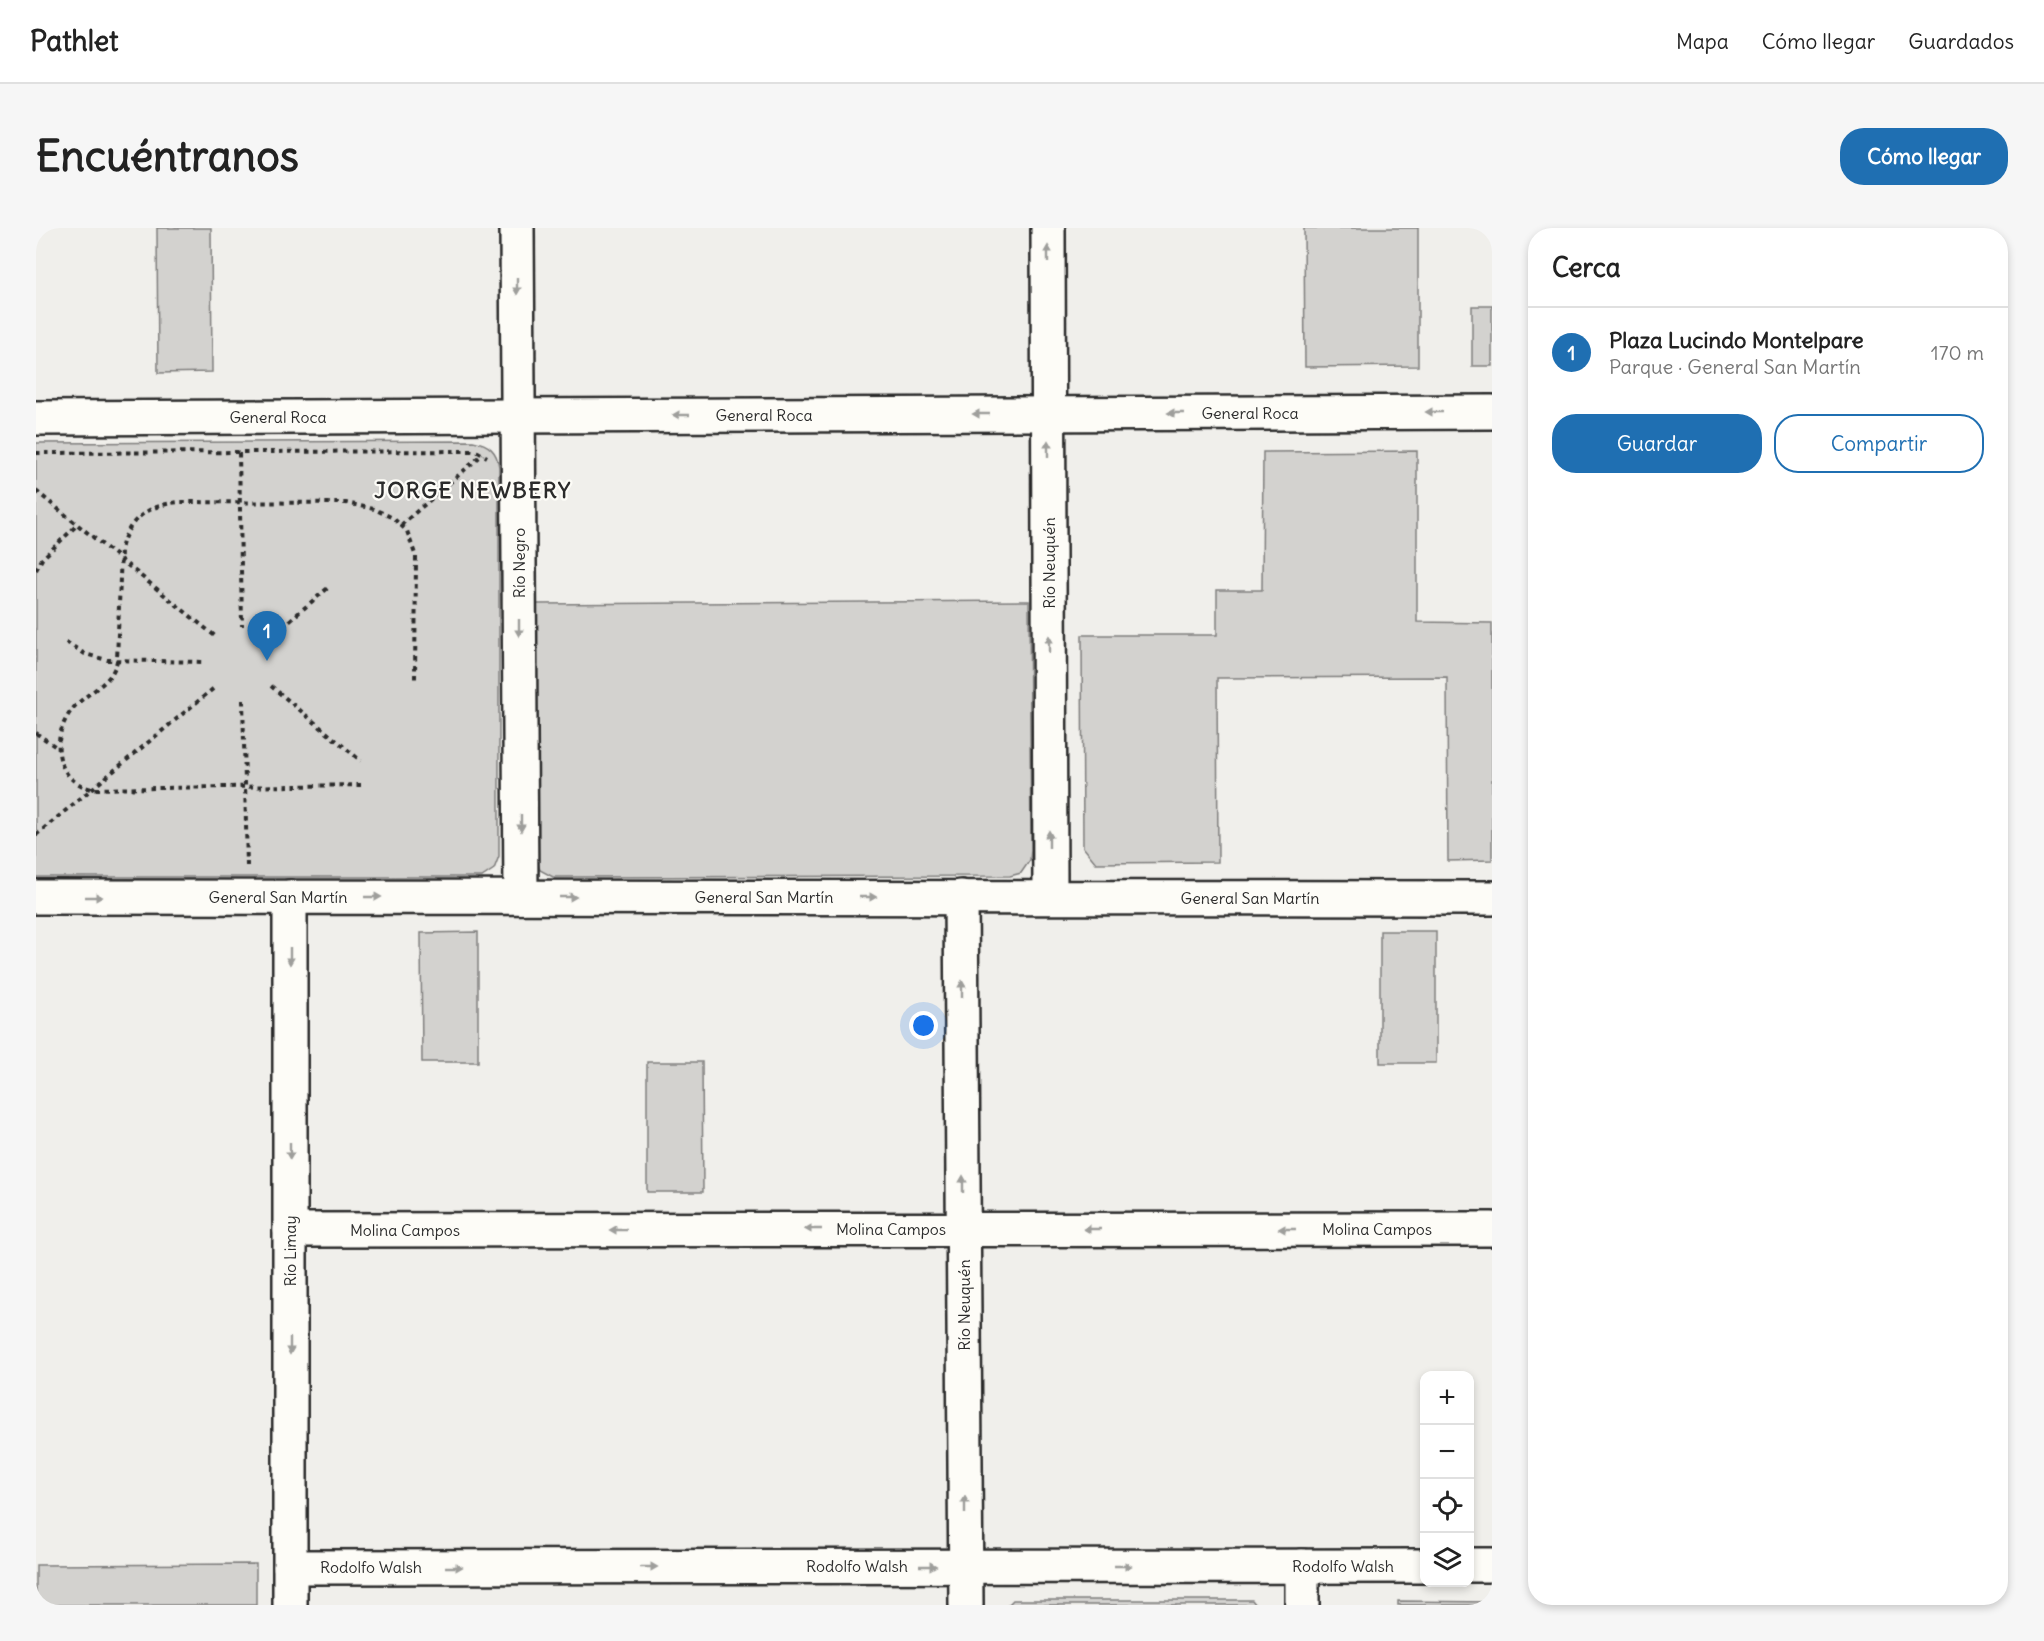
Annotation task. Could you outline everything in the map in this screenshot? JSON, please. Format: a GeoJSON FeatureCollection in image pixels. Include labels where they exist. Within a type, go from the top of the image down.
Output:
{"type":"FeatureCollection","features":[{"type":"Feature","properties":{"kind":"street","name":"Río Negro"},"geometry":{"type":"LineString","coordinates":[[517,228],[521,897]]}},
{"type":"Feature","properties":{"kind":"street","name":"Río Neuquén"},"geometry":{"type":"LineString","coordinates":[[1048,228],[1050,897]]}},
{"type":"Feature","properties":{"kind":"street","name":"General Roca"},"geometry":{"type":"LineString","coordinates":[[36,418],[1492,412]]}},
{"type":"Feature","properties":{"kind":"street","name":"General San Martín"},"geometry":{"type":"LineString","coordinates":[[36,897],[1492,898]]}},
{"type":"Feature","properties":{"kind":"street","name":"Río Limay"},"geometry":{"type":"LineString","coordinates":[[290,897],[290,1605]]}},
{"type":"Feature","properties":{"kind":"street","name":"Río Neuquén"},"geometry":{"type":"LineString","coordinates":[[961,897],[966,1605]]}},
{"type":"Feature","properties":{"kind":"street","name":"Molina Campos"},"geometry":{"type":"LineString","coordinates":[[290,1230],[1492,1229]]}},
{"type":"Feature","properties":{"kind":"street"},"geometry":{"type":"LineString","coordinates":[[1474,1565],[1492,1565]]}},
{"type":"Feature","properties":{"kind":"street"},"geometry":{"type":"LineString","coordinates":[[1302,1566],[1302,1605]]}},
{"type":"Feature","properties":{"kind":"street","name":"Rodolfo Walsh"},"geometry":{"type":"LineString","coordinates":[[290,1567],[1420,1566]]}},
{"type":"Feature","properties":{"kind":"path"},"geometry":{"type":"LineString","coordinates":[[239,452],[242,626]]}},
{"type":"Feature","properties":{"kind":"path"},"geometry":{"type":"LineString","coordinates":[[36,453],[472,452],[483,454],[490,462]]}},
{"type":"Feature","properties":{"kind":"path"},"geometry":{"type":"LineString","coordinates":[[401,525],[483,454]]}},
{"type":"Feature","properties":{"kind":"path"},"geometry":{"type":"LineString","coordinates":[[36,491],[215,636]]}},
{"type":"Feature","properties":{"kind":"path"},"geometry":{"type":"LineString","coordinates":[[361,785],[92,789],[83,787],[70,778],[61,765],[59,749],[67,716],[78,703],[110,678],[117,661],[121,559],[125,534],[136,519],[152,508],[179,502],[356,504],[384,513],[401,525],[411,539],[416,557],[415,679]]}},
{"type":"Feature","properties":{"kind":"path"},"geometry":{"type":"LineString","coordinates":[[36,570],[42,559],[77,525]]}},
{"type":"Feature","properties":{"kind":"path"},"geometry":{"type":"LineString","coordinates":[[269,638],[329,587]]}},
{"type":"Feature","properties":{"kind":"path"},"geometry":{"type":"LineString","coordinates":[[66,642],[92,657],[117,661],[204,662]]}},
{"type":"Feature","properties":{"kind":"path"},"geometry":{"type":"LineString","coordinates":[[271,686],[361,761]]}},
{"type":"Feature","properties":{"kind":"path"},"geometry":{"type":"LineString","coordinates":[[36,835],[214,688]]}},
{"type":"Feature","properties":{"kind":"path"},"geometry":{"type":"LineString","coordinates":[[236,867],[247,867],[243,700]]}},
{"type":"Feature","properties":{"kind":"path"},"geometry":{"type":"LineString","coordinates":[[36,733],[59,749]]}},
{"type":"Feature","properties":{"kind":"shaded area"},"geometry":{"type":"Polygon","coordinates":[[[157,228],[211,228],[212,372],[158,373],[157,228]]]}},
{"type":"Feature","properties":{"kind":"shaded area"},"geometry":{"type":"Polygon","coordinates":[[[1304,228],[1418,228],[1418,366],[1305,367],[1304,228]]]}},
{"type":"Feature","properties":{"kind":"shaded area"},"geometry":{"type":"Polygon","coordinates":[[[1472,306],[1492,306],[1492,366],[1472,366],[1472,306]]]}},
{"type":"Feature","properties":{"kind":"shaded area"},"geometry":{"type":"Polygon","coordinates":[[[473,441],[491,449],[499,467],[499,856],[494,869],[482,877],[36,877],[36,443],[473,441]]]}},
{"type":"Feature","properties":{"kind":"shaded area"},"geometry":{"type":"Polygon","coordinates":[[[1417,451],[1417,622],[1492,623],[1492,860],[1448,861],[1447,677],[1217,678],[1218,862],[1096,863],[1083,847],[1082,635],[1217,635],[1217,590],[1262,590],[1263,452],[1417,451]]]}},
{"type":"Feature","properties":{"kind":"shaded area"},"geometry":{"type":"Polygon","coordinates":[[[1029,601],[1031,849],[1030,860],[1021,873],[1010,876],[553,877],[540,870],[537,861],[536,604],[1029,601]]]}},
{"type":"Feature","properties":{"kind":"shaded area"},"geometry":{"type":"Polygon","coordinates":[[[1380,931],[1436,931],[1436,1063],[1380,1063],[1380,931]]]}},
{"type":"Feature","properties":{"kind":"shaded area"},"geometry":{"type":"Polygon","coordinates":[[[478,932],[478,1062],[422,1062],[421,933],[478,932]]]}},
{"type":"Feature","properties":{"kind":"shaded area"},"geometry":{"type":"Polygon","coordinates":[[[647,1062],[702,1062],[703,1192],[647,1192],[647,1062]]]}},
{"type":"Feature","properties":{"kind":"shaded area"},"geometry":{"type":"Polygon","coordinates":[[[256,1564],[256,1605],[36,1605],[36,1565],[256,1564]]]}},
{"type":"Feature","properties":{"kind":"shaded area"},"geometry":{"type":"Polygon","coordinates":[[[1013,1600],[1252,1600],[1256,1605],[1008,1605],[1013,1600]]]}},
{"type":"Feature","properties":{"kind":"shaded area"},"geometry":{"type":"Polygon","coordinates":[[[1398,1601],[1492,1602],[1492,1605],[1398,1605],[1398,1601]]]}},
{"type":"Feature","properties":{"kind":"place","name":"Plaza Lucindo Montelpare"},"geometry":{"type":"Point","coordinates":[267,661]}},
{"type":"Feature","properties":{"kind":"district","name":"JORGE NEWBERY"},"geometry":{"type":"Point","coordinates":[473,490]}}]}
